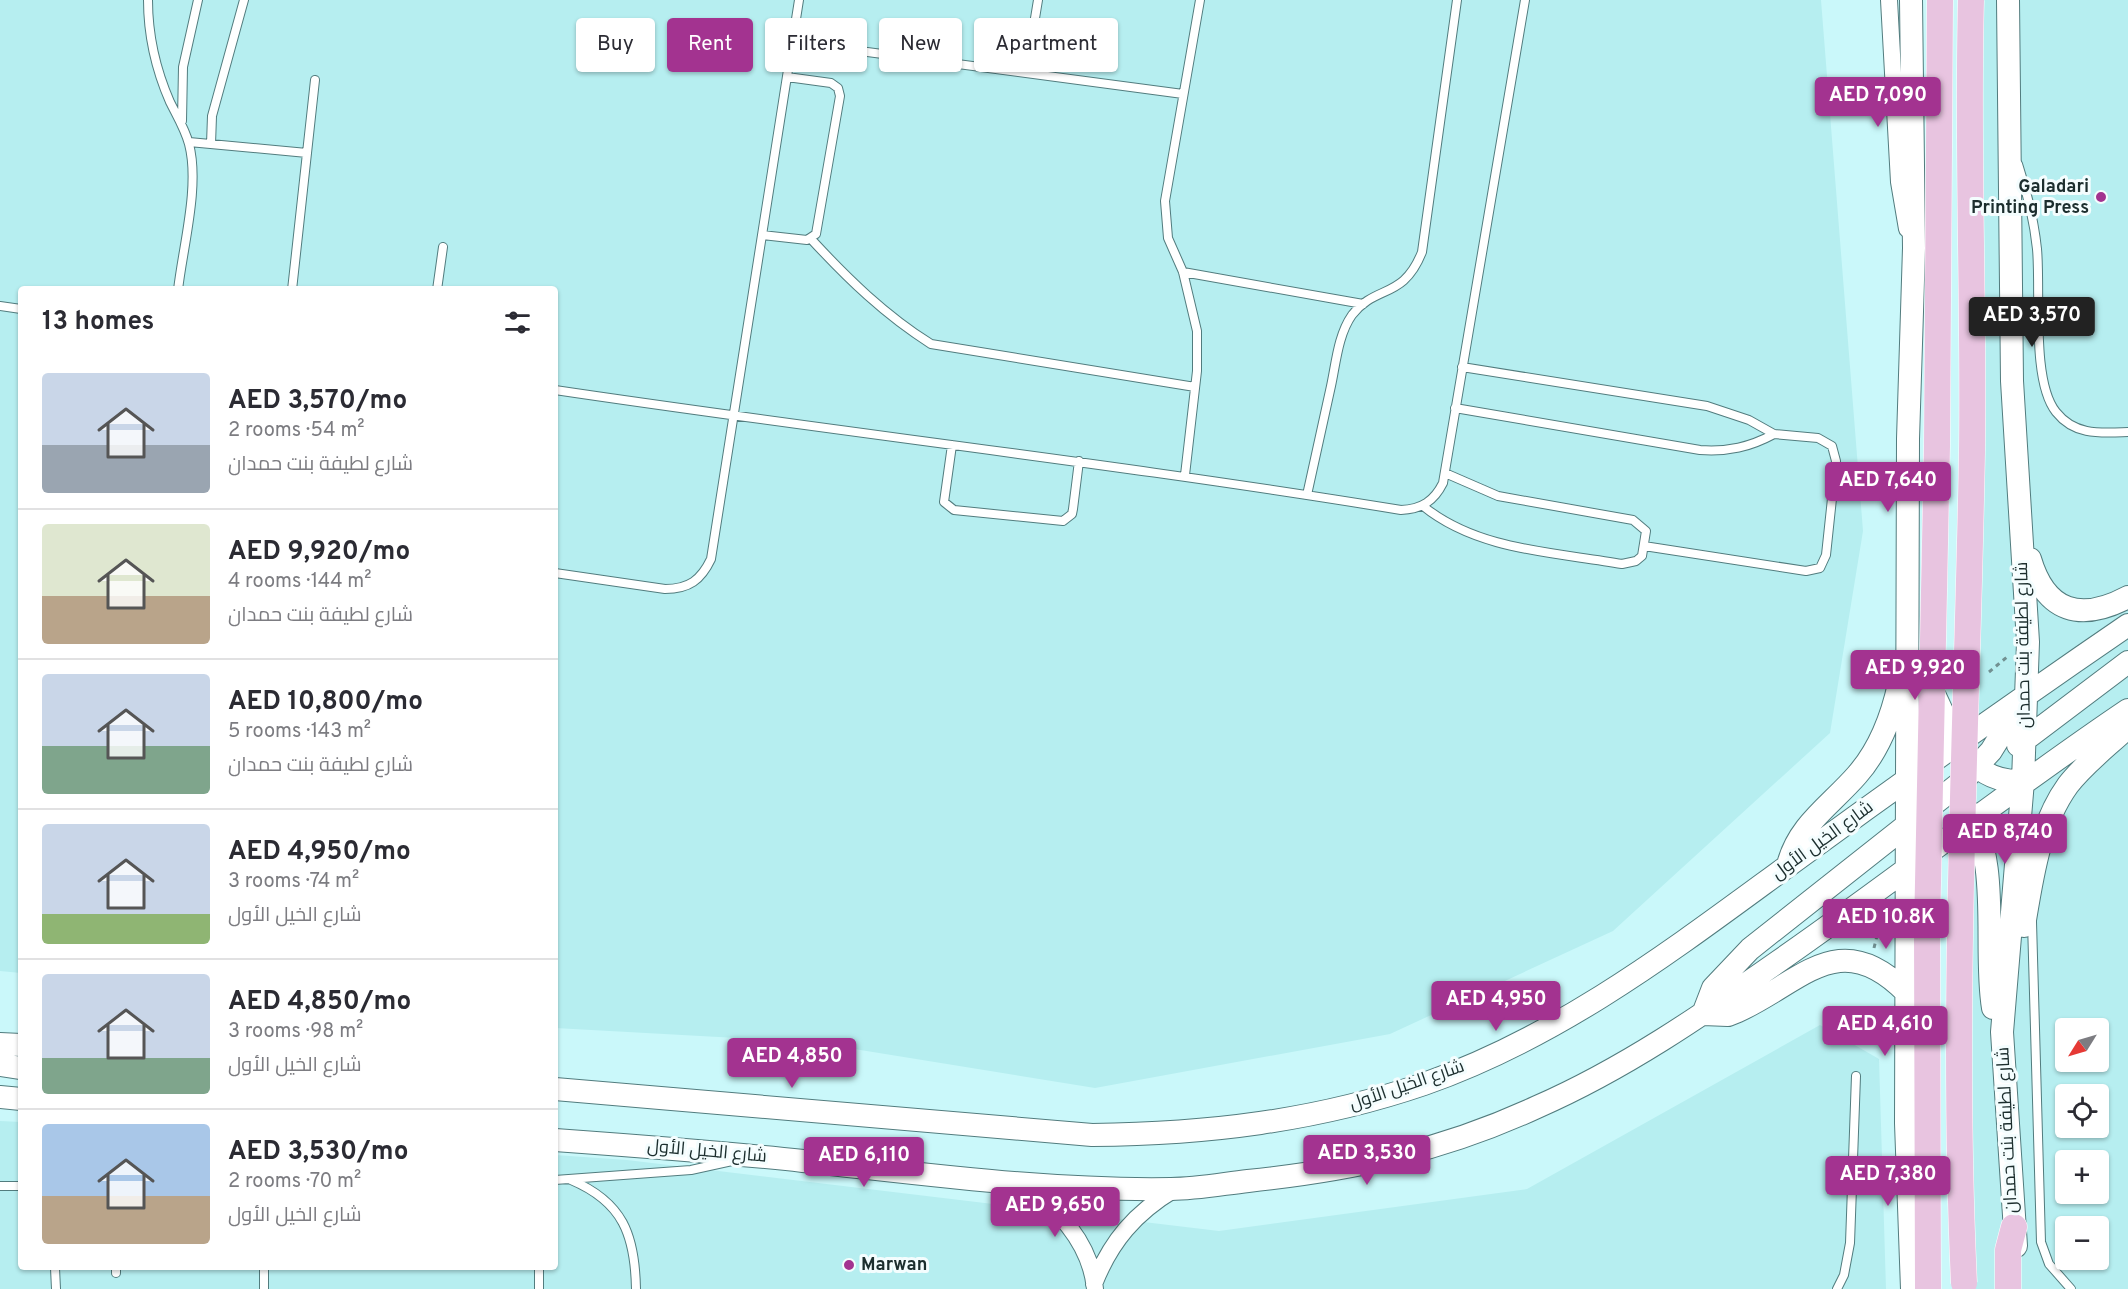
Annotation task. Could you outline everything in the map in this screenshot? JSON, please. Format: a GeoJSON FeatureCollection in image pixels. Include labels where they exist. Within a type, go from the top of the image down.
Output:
{"type":"FeatureCollection","features":[{"type":"Feature","properties":{"kind":"main road"},"geometry":{"type":"LineString","coordinates":[[1911,0],[1914,248],[1908,439],[1906,1123],[1912,1289]]}},
{"type":"Feature","properties":{"kind":"main road"},"geometry":{"type":"LineString","coordinates":[[1928,1289],[1927,943],[1936,457],[1940,0]]}},
{"type":"Feature","properties":{"kind":"main road"},"geometry":{"type":"LineString","coordinates":[[1964,1286],[1959,1041],[1972,448],[1971,0]]}},
{"type":"Feature","properties":{"kind":"main road","name":"شارع لطيفة بنت حمدان"},"geometry":{"type":"LineString","coordinates":[[2008,0],[2012,381],[2027,604],[2023,781],[2002,1032],[2020,1289]]}},
{"type":"Feature","properties":{"kind":"main road"},"geometry":{"type":"LineString","coordinates":[[2021,529],[2039,583],[2061,604],[2079,610],[2098,610],[2128,597]]}},
{"type":"Feature","properties":{"kind":"main road","name":"شارع الخيل الأول"},"geometry":{"type":"LineString","coordinates":[[558,1089],[1092,1135],[1194,1132],[1295,1119],[1361,1104],[1426,1083],[1501,1052],[1552,1026],[1641,973],[2025,694],[2128,625]]}},
{"type":"Feature","properties":{"kind":"main road"},"geometry":{"type":"LineString","coordinates":[[1907,641],[1959,743],[1979,770],[2009,782],[2023,781]]}},
{"type":"Feature","properties":{"kind":"main road"},"geometry":{"type":"LineString","coordinates":[[1788,865],[1791,852],[1804,828],[1859,773],[1884,732],[1893,710],[1907,641]]}},
{"type":"Feature","properties":{"kind":"main road"},"geometry":{"type":"LineString","coordinates":[[1906,992],[1890,976],[1870,965],[1853,961],[1835,961],[1818,965],[1738,1011],[1728,1015],[1703,1014],[1713,988],[1734,964],[1906,827],[1954,794],[1979,770],[2128,662]]}},
{"type":"Feature","properties":{"kind":"main road"},"geometry":{"type":"LineString","coordinates":[[1979,770],[2004,733],[2025,694]]}},
{"type":"Feature","properties":{"kind":"main road","name":"شارع الخيل الأول"},"geometry":{"type":"LineString","coordinates":[[558,1140],[746,1154],[1025,1185],[1174,1189],[1356,1168],[1480,1131],[1540,1106],[1595,1078],[1703,1014],[1906,870],[2023,781],[2128,710]]}},
{"type":"Feature","properties":{"kind":"main road"},"geometry":{"type":"LineString","coordinates":[[2002,1032],[2015,1004],[2029,899],[2048,824],[2067,786],[2128,727]]}},
{"type":"Feature","properties":{"kind":"main road"},"geometry":{"type":"LineString","coordinates":[[1908,778],[1937,784],[1954,794],[1974,820],[1986,878],[1992,1000],[2002,1032]]}},
{"type":"Feature","properties":{"kind":"main road"},"geometry":{"type":"LineString","coordinates":[[1906,870],[1954,794]]}},
{"type":"Feature","properties":{"kind":"main road"},"geometry":{"type":"LineString","coordinates":[[0,1044],[18,1045]]}},
{"type":"Feature","properties":{"kind":"main road"},"geometry":{"type":"LineString","coordinates":[[0,1065],[18,1068]]}},
{"type":"Feature","properties":{"kind":"main road"},"geometry":{"type":"LineString","coordinates":[[0,1097],[18,1099]]}},
{"type":"Feature","properties":{"kind":"main road"},"geometry":{"type":"LineString","coordinates":[[2008,1289],[2008,1250],[2014,1227]]}},
{"type":"Feature","properties":{"kind":"street"},"geometry":{"type":"LineString","coordinates":[[1889,0],[1901,205],[1914,248]]}},
{"type":"Feature","properties":{"kind":"street"},"geometry":{"type":"LineString","coordinates":[[1025,1185],[1045,1200],[1067,1224],[1088,1260],[1094,1287]]}},
{"type":"Feature","properties":{"kind":"street"},"geometry":{"type":"LineString","coordinates":[[1094,1287],[1103,1260],[1122,1232],[1153,1202],[1174,1189]]}},
{"type":"Feature","properties":{"kind":"lane"},"geometry":{"type":"LineString","coordinates":[[148,0],[150,38],[159,74],[189,142],[192,180],[179,286]]}},
{"type":"Feature","properties":{"kind":"lane"},"geometry":{"type":"LineString","coordinates":[[182,124],[182,78],[198,0]]}},
{"type":"Feature","properties":{"kind":"lane"},"geometry":{"type":"LineString","coordinates":[[211,144],[212,116],[244,0]]}},
{"type":"Feature","properties":{"kind":"lane"},"geometry":{"type":"LineString","coordinates":[[796,18],[799,0]]}},
{"type":"Feature","properties":{"kind":"lane"},"geometry":{"type":"LineString","coordinates":[[1026,73],[1038,0]]}},
{"type":"Feature","properties":{"kind":"lane"},"geometry":{"type":"LineString","coordinates":[[1185,475],[1195,387],[1197,331],[1183,272],[1171,247],[1164,220],[1165,201],[1200,0]]}},
{"type":"Feature","properties":{"kind":"lane"},"geometry":{"type":"LineString","coordinates":[[1307,495],[1345,328],[1364,304],[1391,291],[1405,281],[1415,268],[1422,252],[1457,0]]}},
{"type":"Feature","properties":{"kind":"lane"},"geometry":{"type":"LineString","coordinates":[[558,390],[732,416],[1185,475],[1401,510],[1424,506],[1439,492],[1445,473],[1525,0]]}},
{"type":"Feature","properties":{"kind":"lane"},"geometry":{"type":"LineString","coordinates":[[867,52],[1183,94]]}},
{"type":"Feature","properties":{"kind":"lane"},"geometry":{"type":"LineString","coordinates":[[558,573],[665,589],[680,589],[694,583],[705,572],[711,559],[787,72]]}},
{"type":"Feature","properties":{"kind":"lane"},"geometry":{"type":"LineString","coordinates":[[786,77],[831,83],[840,92],[817,231],[811,239]]}},
{"type":"Feature","properties":{"kind":"lane"},"geometry":{"type":"LineString","coordinates":[[292,286],[315,80]]}},
{"type":"Feature","properties":{"kind":"lane"},"geometry":{"type":"LineString","coordinates":[[2009,136],[2023,178],[2034,226],[2044,390],[2056,413],[2077,429],[2088,433],[2128,432]]}},
{"type":"Feature","properties":{"kind":"lane"},"geometry":{"type":"LineString","coordinates":[[189,142],[307,153]]}},
{"type":"Feature","properties":{"kind":"lane"},"geometry":{"type":"LineString","coordinates":[[762,234],[811,239],[847,277],[896,322],[931,344],[1195,387]]}},
{"type":"Feature","properties":{"kind":"lane"},"geometry":{"type":"LineString","coordinates":[[438,286],[443,247]]}},
{"type":"Feature","properties":{"kind":"lane"},"geometry":{"type":"LineString","coordinates":[[1183,272],[1364,304]]}},
{"type":"Feature","properties":{"kind":"lane"},"geometry":{"type":"LineString","coordinates":[[0,306],[18,309]]}},
{"type":"Feature","properties":{"kind":"lane"},"geometry":{"type":"LineString","coordinates":[[1462,367],[1707,406],[1742,417],[1774,434],[1818,438],[1832,446],[1835,453],[1826,555],[1820,568],[1806,571],[1644,546]]}},
{"type":"Feature","properties":{"kind":"lane"},"geometry":{"type":"LineString","coordinates":[[1455,408],[1700,450],[1738,449],[1774,434]]}},
{"type":"Feature","properties":{"kind":"lane"},"geometry":{"type":"LineString","coordinates":[[952,445],[944,502],[954,510],[1063,520],[1072,514],[1079,461]]}},
{"type":"Feature","properties":{"kind":"lane"},"geometry":{"type":"LineString","coordinates":[[1424,506],[1453,527],[1487,540],[1622,564],[1636,561],[1642,556],[1646,531],[1633,519],[1498,496],[1445,473]]}},
{"type":"Feature","properties":{"kind":"lane"},"geometry":{"type":"LineString","coordinates":[[2029,899],[2033,933],[2041,1242],[2049,1264],[2071,1289]]}},
{"type":"Feature","properties":{"kind":"lane"},"geometry":{"type":"LineString","coordinates":[[1837,1289],[1844,1275],[1850,1244],[1856,1076]]}},
{"type":"Feature","properties":{"kind":"lane"},"geometry":{"type":"LineString","coordinates":[[558,1180],[705,1169],[746,1154]]}},
{"type":"Feature","properties":{"kind":"lane"},"geometry":{"type":"LineString","coordinates":[[569,1179],[592,1189],[612,1205],[626,1226],[634,1250],[636,1289]]}},
{"type":"Feature","properties":{"kind":"lane"},"geometry":{"type":"LineString","coordinates":[[0,1186],[18,1186]]}},
{"type":"Feature","properties":{"kind":"lane"},"geometry":{"type":"LineString","coordinates":[[55,1270],[56,1289]]}},
{"type":"Feature","properties":{"kind":"lane"},"geometry":{"type":"LineString","coordinates":[[264,1270],[264,1289]]}},
{"type":"Feature","properties":{"kind":"lane"},"geometry":{"type":"LineString","coordinates":[[539,1270],[539,1289]]}},
{"type":"Feature","properties":{"kind":"shaded area"},"geometry":{"type":"Polygon","coordinates":[[[0,0],[1821,0],[1863,531],[1830,733],[1613,931],[1390,1034],[1095,1088],[811,1042],[558,1028],[558,286],[18,286],[18,973],[0,971],[0,0]]]}},
{"type":"Feature","properties":{"kind":"shaded area"},"geometry":{"type":"Polygon","coordinates":[[[1959,0],[2128,0],[2128,1289],[1974,1289],[1959,0]]]}},
{"type":"Feature","properties":{"kind":"shaded area"},"geometry":{"type":"Polygon","coordinates":[[[1820,1025],[1879,1059],[1886,1289],[0,1289],[0,1121],[18,1122],[18,1270],[558,1270],[558,1155],[627,1160],[1219,1231],[1527,1189],[1820,1025]]]}},
{"type":"Feature","properties":{"kind":"place","name":"Galadari Printing Press"},"geometry":{"type":"Point","coordinates":[2101,197]}},
{"type":"Feature","properties":{"kind":"place","name":"Marwan"},"geometry":{"type":"Point","coordinates":[849,1265]}}]}
